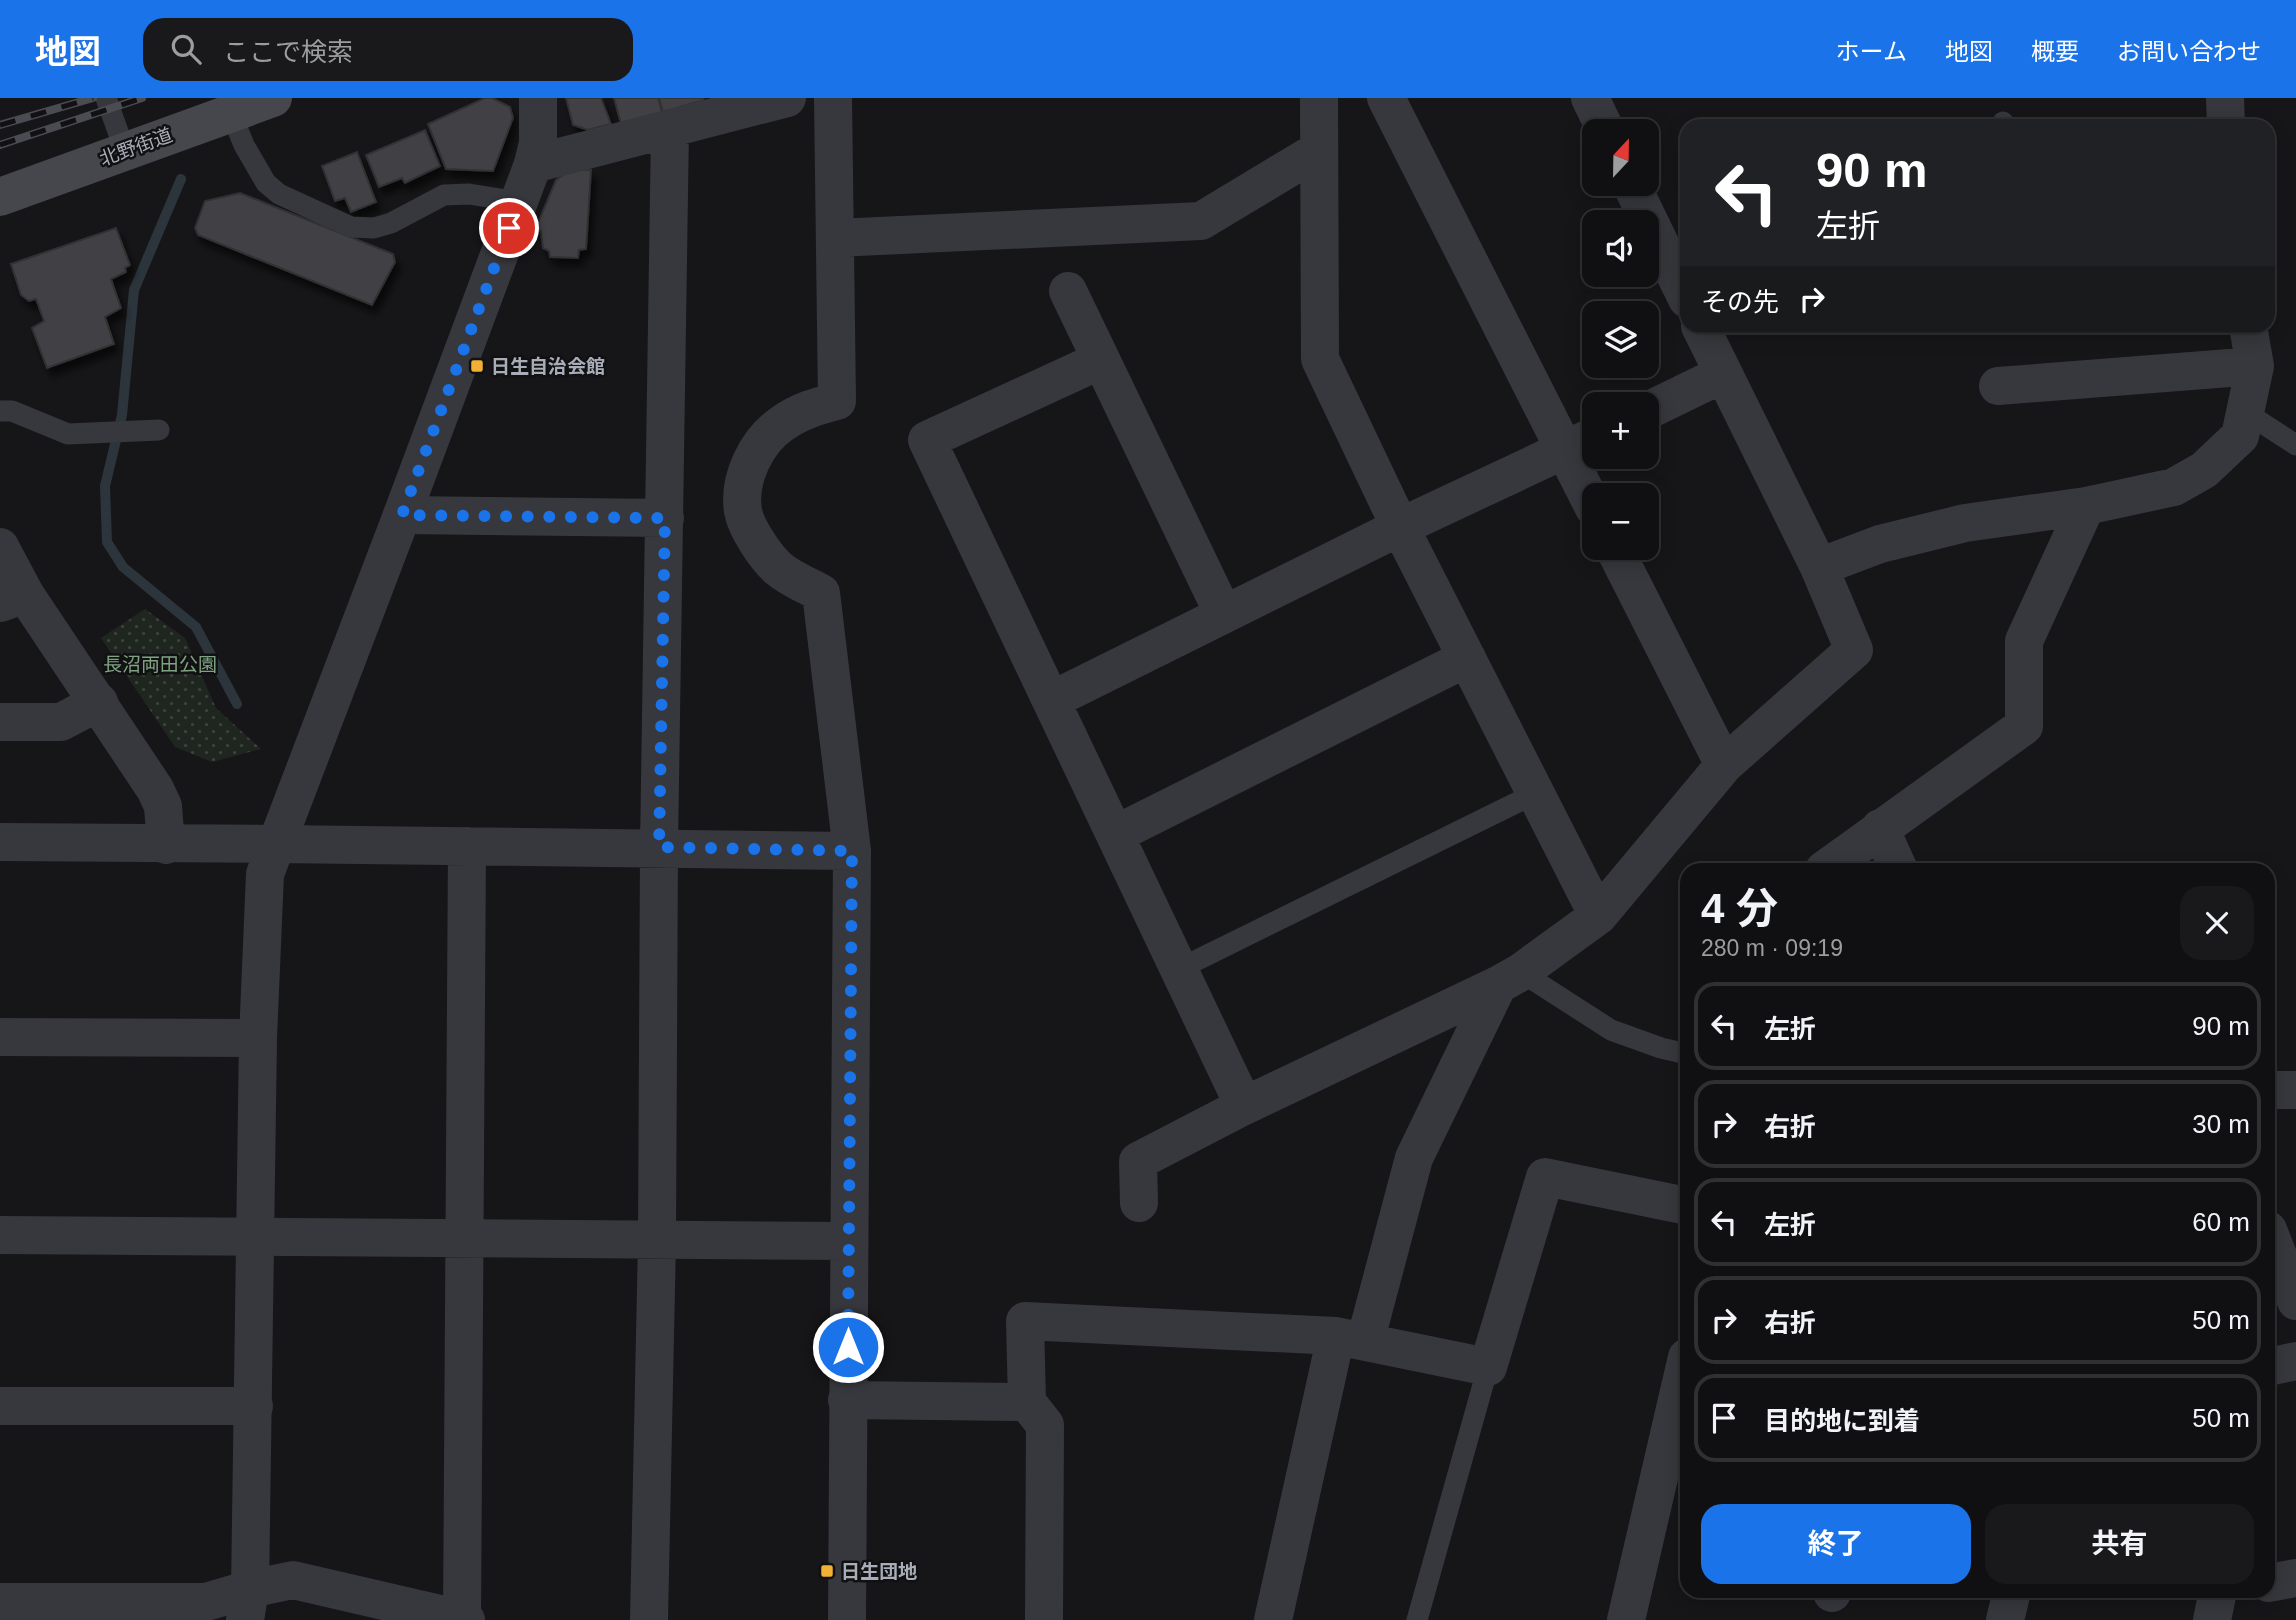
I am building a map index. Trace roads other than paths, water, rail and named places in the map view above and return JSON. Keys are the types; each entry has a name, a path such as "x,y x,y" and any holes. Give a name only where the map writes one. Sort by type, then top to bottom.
{"main road":[{"name":"北野街道","path":"0,197 273,98"}],"street":[{"path":"248,1604 254,1406 258,1038 265,874 533,164 538,143 538,98"},
{"path":"533,164 787,98"},
{"path":"833,98 837,401 806,410 781,424 759,447 744,479 743,512 757,543 779,569 821,593 852,851 847,1620"},
{"path":"1386,98 1580,443 1589,483"},
{"path":"1590,98 1600,119"},
{"path":"2225,98 2226,119"},
{"path":"836,237 1201,221 1326,115"},
{"path":"1326,115 1320,359 1401,527 1598,915"},
{"path":"649,1620 657,1241 659,847 670,128"},
{"path":"1638,196 1680,274"},
{"path":"1068,291 1223,613"},
{"path":"1139,1203 1138,1161 1244,1106 1509,979 1598,915 1724,765 1854,650 1819,568 1703,333"},
{"path":"1819,568 1880,544 1953,526 2085,506 2174,487 2204,470 2240,436 2255,366 2249,333"},
{"path":"1101,360 927,440 1244,1106"},
{"path":"1998,386 2255,366"},
{"path":"1659,405 1723,374"},
{"path":"1052,700 1223,613 1580,443"},
{"path":"1833,863 2024,726 2024,641 2085,506"},
{"path":"402,515 665,518"},
{"path":"0,547 13,598 99,702 155,789 163,806 166,845"},
{"path":"1620,560 1724,765"},
{"path":"1116,834 1467,658"},
{"path":"0,722 61,722 99,702"},
{"path":"1880,828 1896,863"},
{"path":"0,842 852,851"},
{"path":"0,1602 206,1601 248,1604 293,1580 463,1620 467,846"},
{"path":"1273,1620 1351,1339 1413,1158 1509,979"},
{"path":"0,1037 258,1038"},
{"path":"2275,1090 2296,1090"},
{"path":"1044,1620 1045,1425 1027,1402 1026,1321 1351,1339 1488,1367 1545,1177 1680,1205"},
{"path":"0,1235 848,1241"},
{"path":"2275,1248 2296,1301"},
{"path":"2275,1366 2296,1361"},
{"path":"847,1400 1027,1402"},
{"path":"0,1406 254,1406"},
{"path":"1626,1620 1672,1488 1680,1418"},
{"path":"2275,1582 2296,1578"},
{"path":"2005,1620 2010,1598"},
{"path":"2212,1620 2217,1598"}],"lane":[{"path":"106,98 125,151"},
{"path":"231,113 244,145 267,183 279,194 351,227 374,228 391,223 444,195 469,194 519,202"},
{"path":"0,411 12,411 68,434 159,430"},
{"path":"2245,412 2296,444"},
{"path":"1179,969 1536,793"},
{"path":"1509,979 1611,1030 1680,1052"},
{"path":"1416,1620 1488,1367"}],"waterway":[{"path":"181,179 134,290 122,415 105,486 107,542 123,567 196,627 237,704"}],"railway":[{"path":"0,125 93,98"},
{"path":"0,145 142,98"}],"place":[{"name":"日生自治会館","path":"477,366"},
{"name":"日生団地","path":"827,1571"}],"park label":[{"name":"長沼両田公園","path":"160,664"}]}
